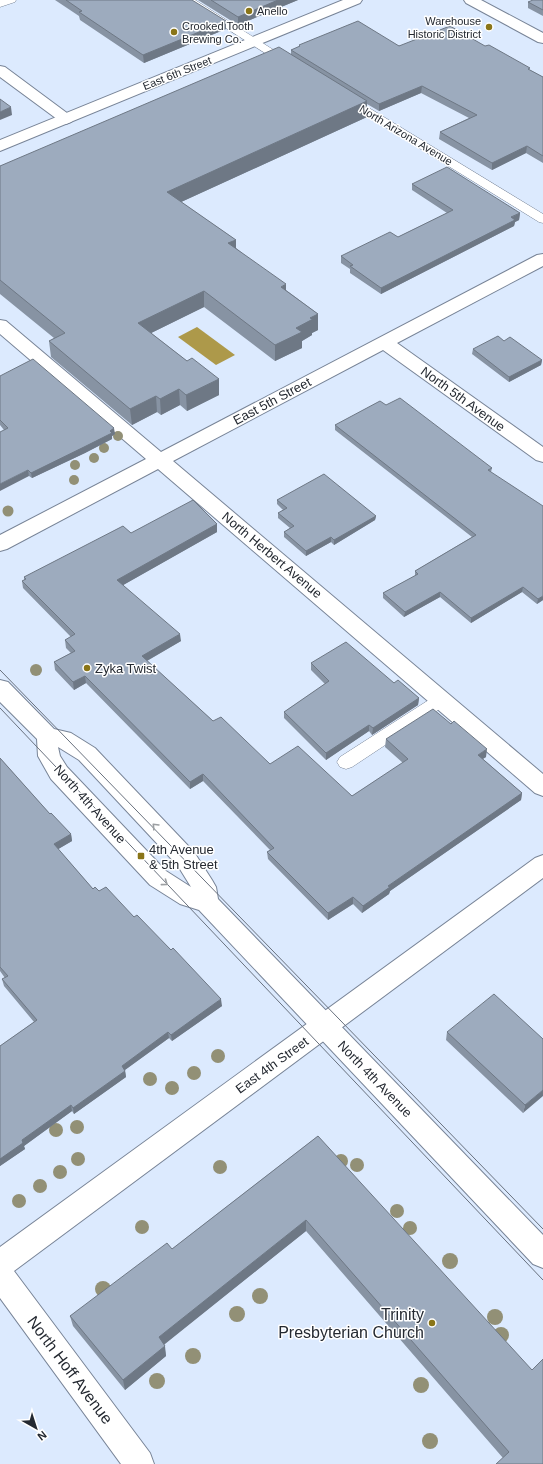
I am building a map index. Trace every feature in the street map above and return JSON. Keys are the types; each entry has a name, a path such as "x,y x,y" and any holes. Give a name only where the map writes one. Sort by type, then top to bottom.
{"street":[{"name":"East 6th Street","path":"0,146 355,0"},
{"path":"471,0 543,39"},
{"path":"0,70 66,119"},
{"name":"East 5th Street","path":"0,544 543,259"},
{"name":"North Herbert Avenue","path":"2,329 160,460 543,786"},
{"name":"North 5th Avenue","path":"384,342 543,456"},
{"path":"0,688 48,737"},
{"name":"North 4th Avenue","path":"207,903 204,887 186,859 87,754 63,739 48,737 46,749 51,761 59,773 158,878 188,897 207,903 543,1255"},
{"name":"East 4th Street","path":"0,1264 543,865"},
{"name":"North Hoff Avenue","path":"0,1275 139,1464"}],"lane":[{"path":"0,4 11,0"},
{"path":"187,0 295,67"},
{"name":"North Arizona Avenue","path":"336,92 543,218"},
{"path":"346,762 442,700"}],"shaded area":[{"path":"197,327 235,355 216,365 178,337"}],"building":[{"path":"66,0 192,0 226,21 143,55 79,12 82,11"},
{"path":"211,0 278,0 238,17"},
{"path":"533,0 543,0 543,10 528,2"},
{"path":"358,21 399,46 450,26 485,46 489,45 543,77 543,156 527,146 492,163 440,132 477,115 422,86 379,104 291,50 300,46 299,45"},
{"path":"279,47 367,101 167,192 236,240 228,243 286,284 281,287 318,314 310,318 313,319 296,328 302,332 275,345 204,291 138,323 187,361 192,358 219,379 186,395 179,389 160,399 156,396 130,409 49,341 65,333 0,280 0,166"},
{"path":"0,99 11,107 0,112"},
{"path":"447,167 520,213 511,217 515,220 381,288 350,266 353,265 341,256 390,232 398,237 453,210 412,184"},
{"path":"498,336 504,341 510,337 542,360 509,377 473,349"},
{"path":"33,359 114,428 110,431 112,433 84,447 31,473 28,470 0,484 0,432 8,428 0,420 0,376"},
{"path":"400,398 492,468 488,470 543,506 543,596 538,599 523,587 471,618 440,592 405,612 383,593 418,574 415,571 476,535 335,425 380,401 386,405"},
{"path":"324,474 376,516 334,540 331,537 306,551 284,532 294,526 278,513 287,508 277,500"},
{"path":"193,500 217,524 117,580 180,634 142,656 213,721 221,717 270,764 298,746 352,796 408,759 386,739 433,709 451,724 454,721 487,749 478,755 522,793 388,886 390,887 363,906 353,897 328,913 267,852 274,848 203,774 190,782 85,676 73,682 54,662 75,651 65,640 75,634 22,581 26,579 24,577 123,526 131,533"},
{"path":"346,642 394,683 398,680 419,698 373,728 369,725 326,753 284,712 329,681 311,663"},
{"path":"0,758 50,814 51,813 71,834 54,844 93,889 95,887 99,891 106,887 134,917 137,915 171,950 173,948 221,999 171,1035 168,1032 122,1066 125,1071 73,1108 71,1105 22,1140 23,1143 0,1159 0,1046 37,1020 2,979 8,976 0,967"},
{"path":"494,994 543,1039 543,1090 525,1105 447,1032"},
{"name":"Trinity Presbyterian Church","path":"318,1136 532,1370 543,1359 543,1464 496,1464 509,1452 306,1220 159,1337 165,1346 123,1380 70,1316 167,1243 172,1249"}],"tram line":[{"path":"0,670 543,1229"},
{"path":"0,708 543,1280"}],"place":[{"name":"Anello","path":"249,11"},
{"name":"Warehouse Historic District","path":"489,27"},
{"name":"Crooked Tooth Brewing Co.","path":"174,32"},
{"name":"Zyka Twist","path":"87,668"},
{"name":"4th Avenue & 5th Street","path":"141,856"},
{"name":"Trinity Presbyterian Church","path":"432,1323"}]}
